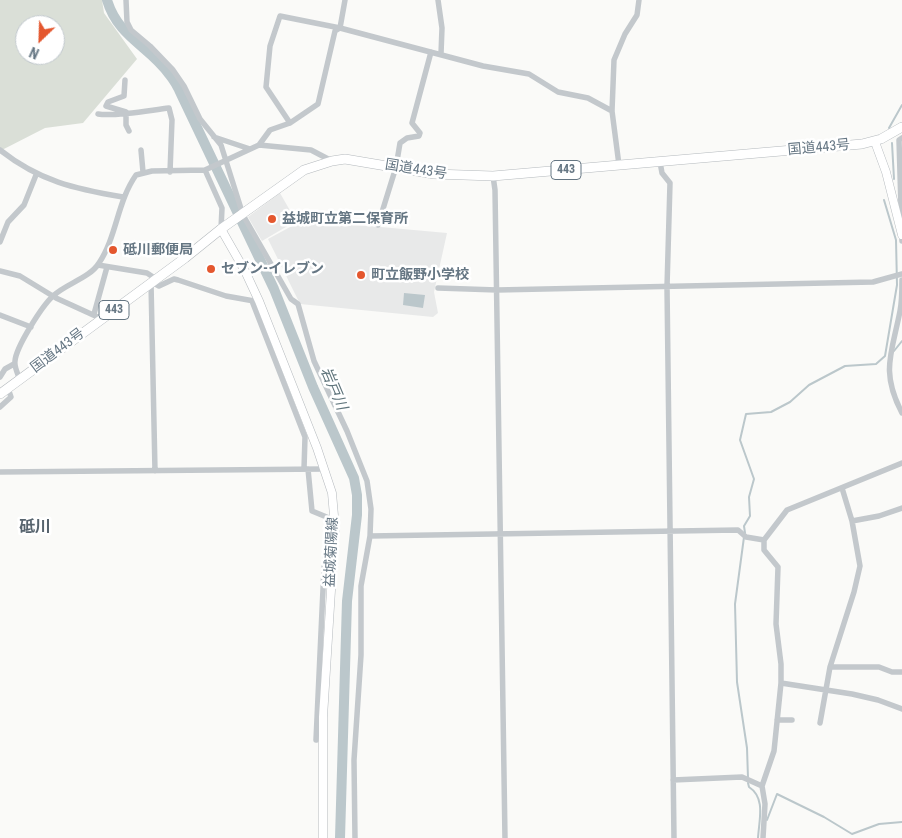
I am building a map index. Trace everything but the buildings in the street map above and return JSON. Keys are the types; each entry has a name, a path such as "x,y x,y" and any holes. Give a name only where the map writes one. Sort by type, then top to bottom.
{"highway":[{"name":"国道443号","path":"0,394 20,380 98,316 153,281 304,170 332,161 361,160 434,174 493,176 875,142 902,127"}],"main road":[{"path":"875,142 886,172 902,235"},
{"name":"益城菊陽線","path":"224,227 245,271 255,301 324,469 332,494 335,526 323,717 323,838"}],"street":[{"path":"259,145 270,130 290,123 318,104 335,31 340,28 345,0"},
{"path":"438,0 442,28 441,54"},
{"path":"619,165 612,111 614,60 625,34 637,15 639,0"},
{"path":"126,3 127,22 132,30 173,70 184,86 200,118 214,137 243,214 291,299 298,304 314,361 347,431 367,481 372,509 362,586 361,655 354,760 355,838"},
{"path":"290,123 266,87 270,46 280,16 340,28 483,66 529,74 558,92 588,98 612,111"},
{"path":"378,225 396,167 400,143 407,138 419,136 420,133 412,123 431,52"},
{"path":"125,80 124,96 108,102 106,106 126,112"},
{"path":"98,114 110,116 126,112 169,108 172,120 170,172"},
{"path":"126,112 126,126 129,130"},
{"path":"214,137 250,149"},
{"path":"902,138 899,140 902,241"},
{"path":"20,380 14,364 16,355 31,327 53,296 98,265 110,243 123,198 136,175 143,172 205,170 259,145 310,150 332,161"},
{"path":"0,150 36,175 83,191 123,198"},
{"path":"141,150 143,172"},
{"path":"660,162 662,173 670,183 668,287 674,838"},
{"path":"205,170 222,208 224,227"},
{"path":"0,242 8,222 24,205 36,175"},
{"path":"493,176 496,190 499,535 505,838"},
{"path":"98,265 147,273 159,286 174,279 226,296 255,301 305,437 306,469 312,511 329,518 324,568 316,740"},
{"path":"0,271 20,276 53,296 98,316 108,267"},
{"path":"438,288 497,290 873,282 899,276 901,310 894,335 888,376 902,413"},
{"path":"153,281 154,471"},
{"path":"0,315 31,327"},
{"path":"0,377 5,369 14,364"},
{"path":"0,407 11,397 8,388"},
{"path":"763,838 765,804 762,786 774,751 781,683 781,664 776,624 778,567 764,550 764,540 788,510 902,463"},
{"path":"0,472 324,469"},
{"path":"820,723 830,667 854,592 860,566 852,521 842,488"},
{"path":"852,521 880,516 902,508"},
{"path":"370,536 738,530 746,537 764,540"},
{"path":"830,667 879,667 892,672 902,672"},
{"path":"781,683 878,700 902,709"},
{"path":"777,720 792,720"},
{"path":"673,780 742,777 762,786"}],"shaded area":[{"path":"0,0 102,0 104,13 137,59 83,123 45,128 0,151"},
{"name":"益城町立第二保育所","path":"280,193 296,221 262,241 248,217"},
{"name":"町立飯野小学校","path":"303,220 447,233 434,292 438,313 433,317 300,304 268,239"},
{"path":"404,293 425,295 423,308 403,305"}],"waterway":[{"name":"岩戸川","path":"107,0 112,13 126,32 161,64 179,89 274,289 313,387 354,478 357,495 357,515 347,601 340,838"},
{"path":"889,128 902,105"},
{"path":"892,143 894,179"},
{"path":"745,533 744,526 750,516 749,497 754,479 740,440 746,414 771,412 790,402 809,385 845,366 876,364 885,356 897,285 896,240 884,200"},
{"path":"894,351 902,341"},
{"path":"744,537 735,604 737,682 747,748 748,778"},
{"path":"748,783 760,803 758,838"},
{"path":"767,820 777,794 824,817 852,834 879,824 902,822"}],"place":[{"name":"益城町立第二保育所","path":"272,219"},
{"name":"砥川郵便局","path":"113,250"},
{"name":"セブン-イレブン","path":"211,269"},
{"name":"町立飯野小学校","path":"361,275"}],"district":[{"name":"砥川","path":"35,528"}]}
